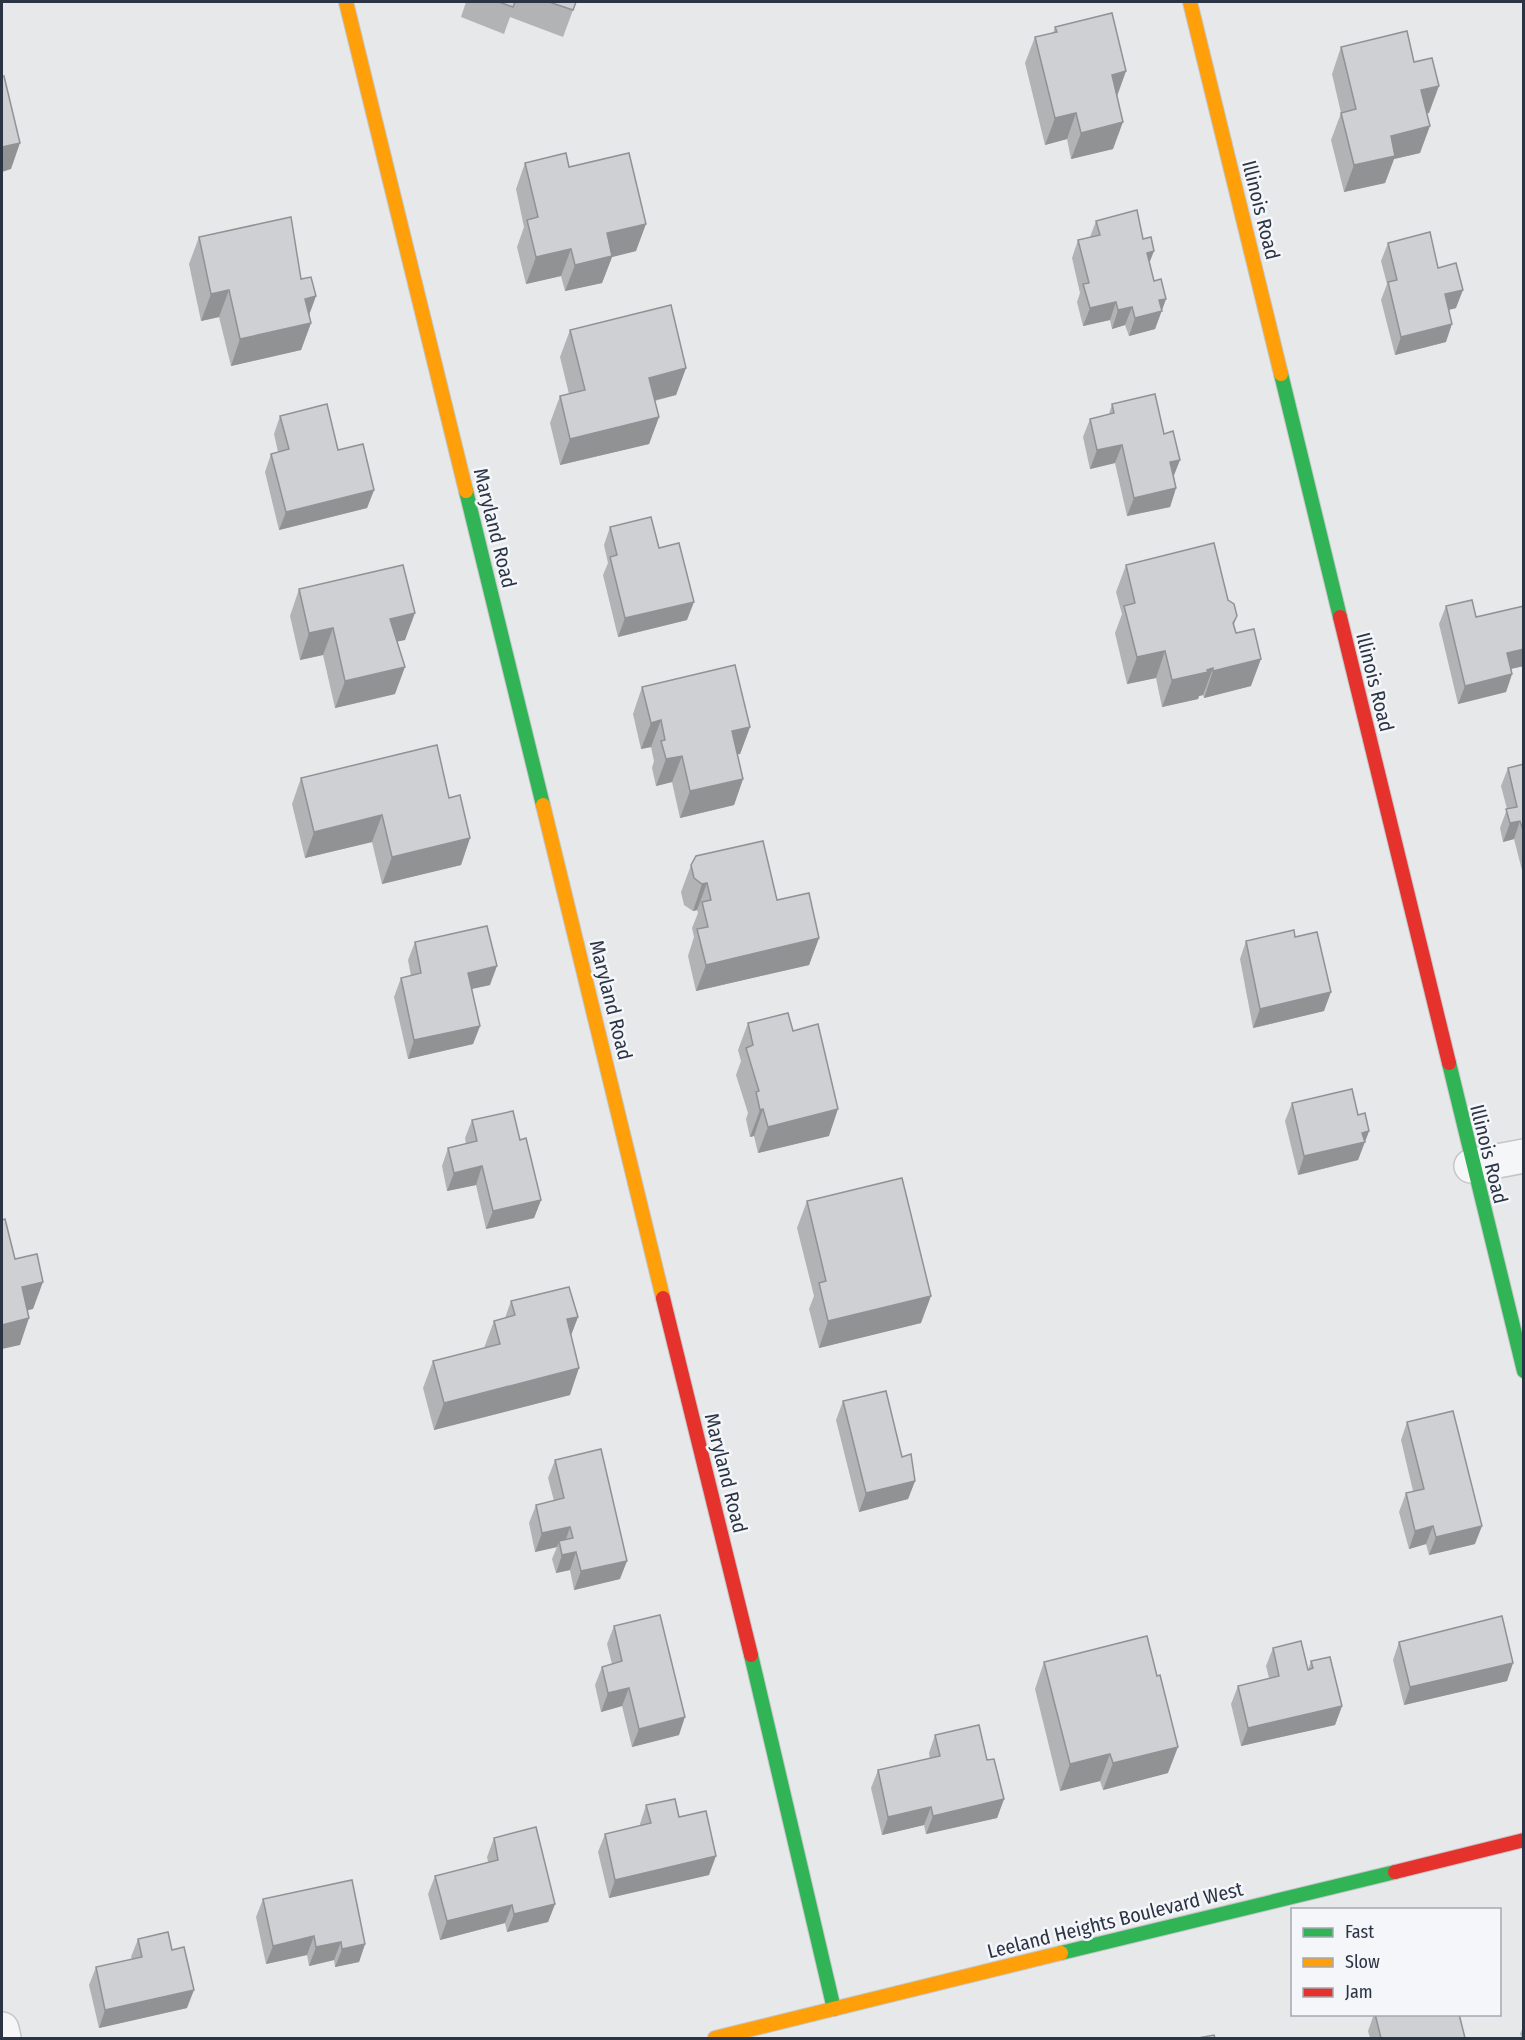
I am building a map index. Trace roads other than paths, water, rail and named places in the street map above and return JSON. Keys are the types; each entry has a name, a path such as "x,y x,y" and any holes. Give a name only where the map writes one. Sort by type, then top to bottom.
{"street":[{"name":"Maryland Road","path":"346,2 765,1713 834,2009"},
{"name":"Illinois Road","path":"1190,2 1472,1166 1524,1371"},
{"path":"1472,1166 1524,1156"},
{"name":"Leeland Heights Boulevard West","path":"715,2038 1524,1840"},
{"path":"2,2029 4,2038"}]}
